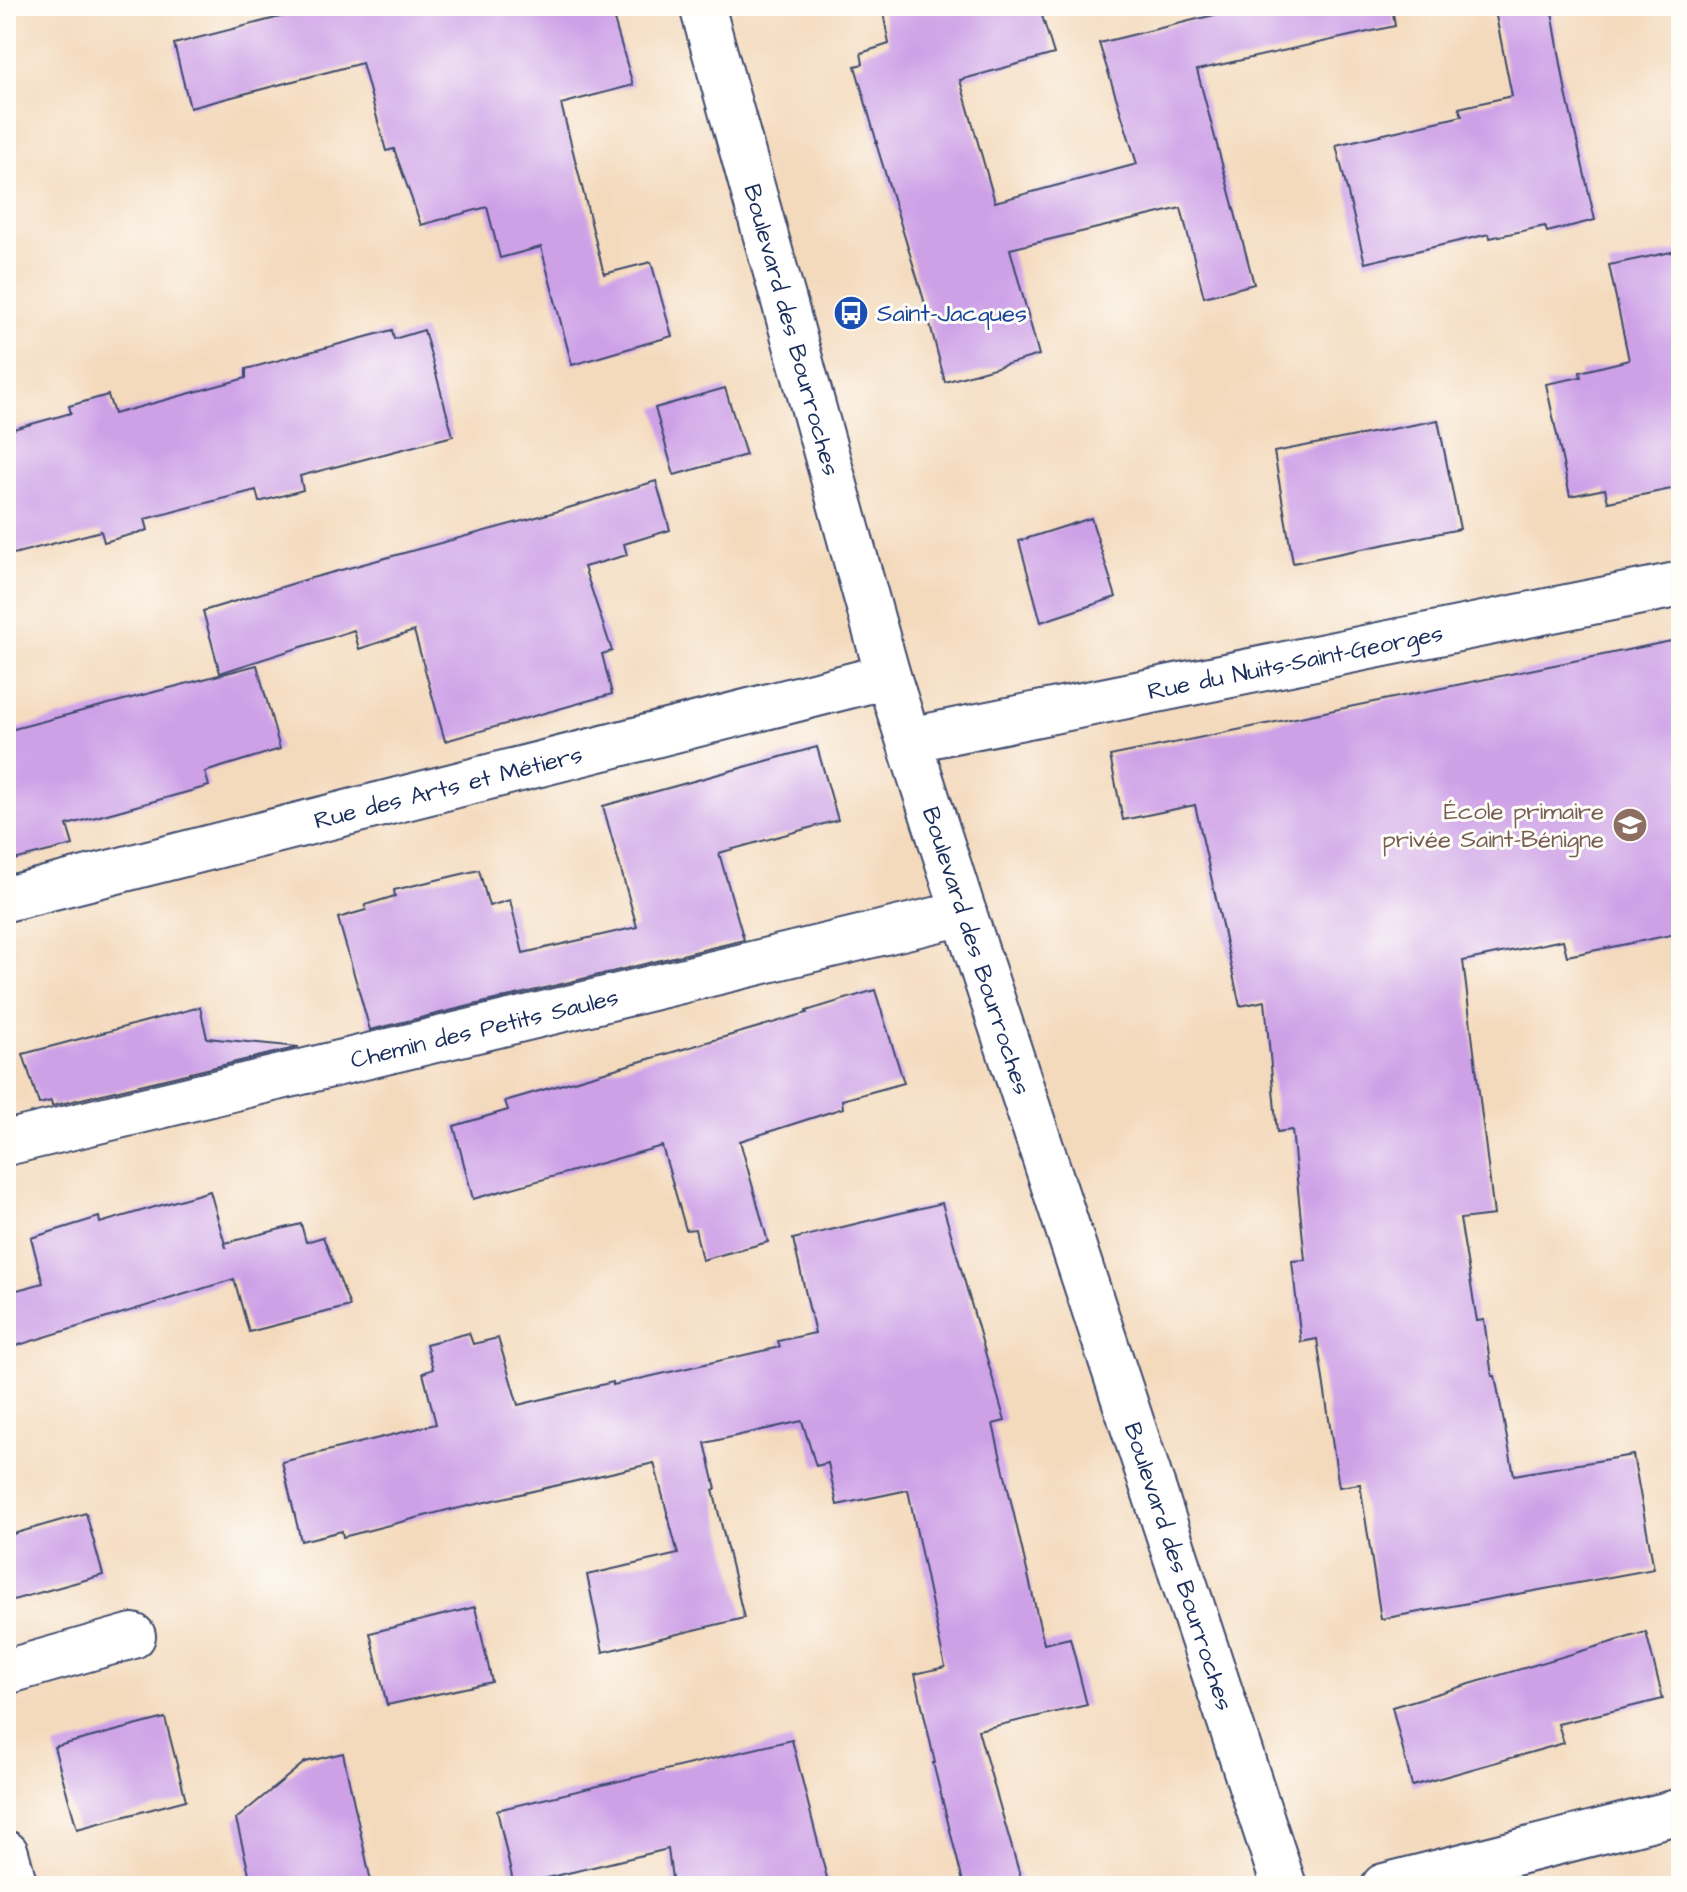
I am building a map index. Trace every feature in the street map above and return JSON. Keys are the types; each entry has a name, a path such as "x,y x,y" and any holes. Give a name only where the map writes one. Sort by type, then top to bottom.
{"street":[{"name":"Boulevard des Bourroches","path":"702,6 888,676 1284,1886"},
{"name":"Rue du Nuits-Saint-Georges","path":"909,740 1681,584"},
{"name":"Rue des Arts et Métiers","path":"6,899 888,676"},
{"name":"Chemin des Petits Saules","path":"6,1143 964,913"},
{"path":"6,1672 133,1636"},
{"path":"1384,1886 1681,1811"},
{"path":"6,1853 15,1886"}],"building":[{"path":"323,6 610,6 633,85 561,104 604,274 651,262 672,336 572,365 541,247 500,258 487,207 421,225 394,149 386,151 362,63 190,108 174,44"},
{"path":"882,6 1039,6 1054,54 960,80 995,202 1137,164 1099,43 1251,6 1392,6 1395,26 1197,70 1254,284 1204,297 1181,208 1010,249 1039,355 945,382 855,66 863,64 861,53 889,44"},
{"path":"1494,6 1551,6 1566,93 1595,220 1547,232 1545,226 1490,238 1489,234 1365,263 1336,145 1462,116 1459,108 1512,96"},
{"path":"1681,250 1681,487 1608,502 1605,489 1570,496 1546,384 1581,377 1580,372 1629,360 1609,265"},
{"path":"392,330 394,339 424,330 453,436 300,476 303,490 259,502 256,490 145,519 148,530 104,542 101,531 6,556 6,431 71,413 69,406 108,395 114,414 246,378 246,369"},
{"path":"725,388 746,455 674,475 655,408"},
{"path":"1438,420 1460,529 1293,563 1274,452"},
{"path":"656,481 670,530 624,544 627,555 584,567 612,651 602,654 612,694 445,741 414,631 359,649 354,630 220,673 203,611"},
{"path":"1091,518 1116,597 1041,622 1019,541"},
{"path":"1681,639 1681,933 1567,956 1563,940 1463,961 1494,1215 1460,1219 1477,1321 1484,1320 1492,1376 1495,1376 1514,1475 1633,1455 1654,1569 1381,1619 1360,1484 1339,1487 1317,1339 1301,1342 1292,1261 1305,1260 1292,1130 1277,1132 1265,1001 1240,1006 1195,805 1123,820 1110,756"},
{"path":"257,665 280,749 205,772 209,786 67,825 73,845 6,862 6,731"},
{"path":"817,747 838,820 719,853 744,940 370,1030 338,918 366,910 365,905 395,896 394,890 479,870 489,906 510,900 523,953 637,927 603,806"},
{"path":"875,990 904,1083 842,1100 843,1108 740,1141 768,1242 702,1260 695,1229 686,1230 662,1146 473,1199 454,1126 508,1110 505,1101 807,1013"},
{"path":"200,1007 207,1038 299,1047 52,1106 51,1101 39,1104 23,1054"},
{"path":"210,1191 226,1248 225,1243 301,1224 306,1242 323,1237 350,1306 249,1332 234,1279 6,1349 6,1293 43,1283 31,1238 99,1217 100,1223"},
{"path":"942,1203 1005,1421 993,1424 1044,1644 1070,1638 1087,1705 978,1730 1023,1886 964,1886 933,1763 915,1674 945,1667 908,1490 837,1505 828,1463 816,1466 802,1421 705,1443 716,1489 713,1490 744,1618 603,1652 587,1575 678,1554 654,1463 343,1537 342,1531 301,1541 282,1462 436,1424 423,1373 433,1369 426,1344 469,1333 473,1344 498,1338 518,1405 780,1347 778,1341 815,1333 793,1239"},
{"path":"86,1513 103,1575 6,1602 6,1536"},
{"path":"475,1607 492,1682 387,1705 370,1633"},
{"path":"1646,1632 1663,1699 1558,1724 1564,1743 1412,1786 1392,1707"},
{"path":"165,1718 186,1800 77,1829 54,1747"},
{"path":"792,1740 829,1886 673,1886 668,1849 514,1886 497,1810"},
{"path":"343,1753 372,1886 252,1886 236,1819 305,1762"}],"place":[{"name":"Saint-Jacques","path":"851,313"},
{"name":"École primaire privée Saint-Bénigne","path":"1630,825"}]}
